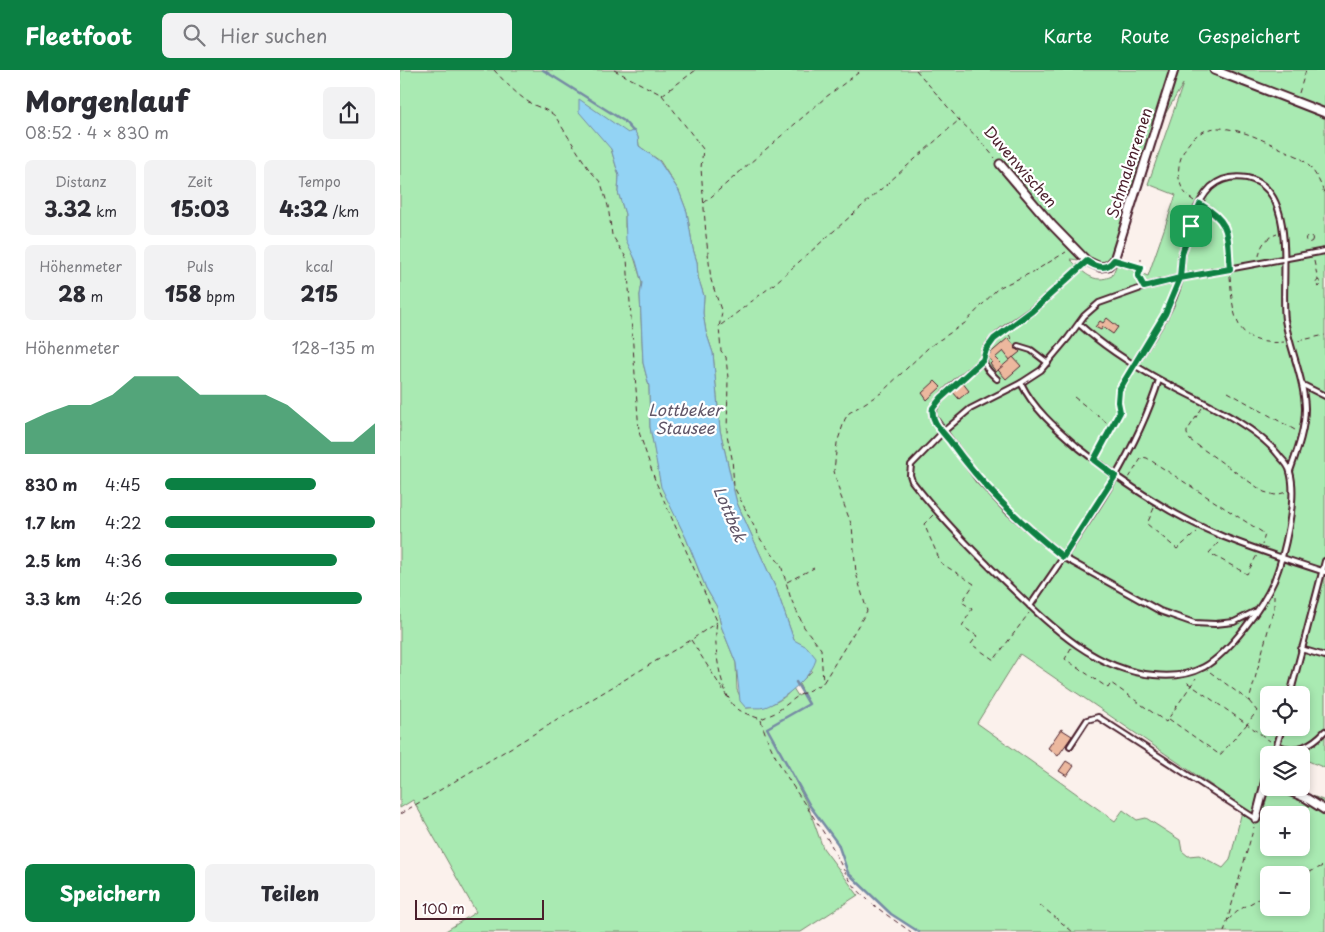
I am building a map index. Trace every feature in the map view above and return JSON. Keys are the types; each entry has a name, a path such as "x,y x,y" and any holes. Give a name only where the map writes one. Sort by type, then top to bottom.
{"street":[{"name":"Schmalenremen","path":"1113,262 1174,70"},
{"path":"1214,70 1325,113"},
{"name":"Duvenwischen","path":"1000,164 1071,246 1087,261"},
{"path":"1087,261 1100,267 1108,266 1113,262"},
{"path":"1256,819 1263,796"},
{"path":"1301,796 1325,810"}],"lane":[{"path":"1134,365 1165,314 1180,278 1186,238 1200,204 1212,186 1238,177 1259,182 1271,191 1276,203 1283,233 1284,259 1284,299 1289,342 1303,385 1305,410 1302,434 1290,471 1292,491 1290,518 1274,582 1256,611 1218,658 1204,667 1178,675 1155,676 1136,673 1091,655 1074,643 1032,607 968,546 912,481 911,464 943,432 970,410 1021,384 1041,370 1099,303 1144,287 1180,278 1259,263 1284,259 1312,254 1325,251"},
{"path":"1087,261 1032,311 994,339 986,350 983,360 941,398 933,408 934,420 978,479 1008,511 1063,557 1099,579 1160,611 1194,622 1215,624 1234,622 1256,611"},
{"path":"1079,324 1134,365 1230,417 1266,443 1280,456 1290,471"},
{"path":"1018,346 1031,350 1048,363"},
{"path":"983,360 997,379"},
{"path":"1032,607 1115,476 1136,436 1159,380"},
{"path":"1021,384 1027,396 1045,417 1094,460 1157,503 1223,536 1280,558 1324,571"},
{"path":"1303,385 1325,396"},
{"path":"1292,686 1324,571 1325,561"},
{"path":"1301,649 1325,656"},
{"path":"1070,746 1087,720 1098,717 1256,819"},
{"path":"1280,736 1277,745 1283,749 1292,750 1312,743 1325,731"}],"path":[{"path":"494,70 516,92 555,116 588,168 601,183 608,206 612,235 627,260 639,432 655,480 717,621 715,634 720,679 734,706"},
{"path":"614,70 662,95 703,149 701,168 703,204 711,280 722,313 719,327 722,351 726,357 727,435 732,458 734,487 761,540 781,565 791,600 804,627 821,649 822,683"},
{"path":"662,95 696,70"},
{"path":"703,204 826,97 862,70"},
{"name":"Duvenwischen","path":"916,70 1000,164"},
{"path":"1296,103 1306,70"},
{"path":"719,327 773,285 959,120"},
{"path":"1325,196 1317,175 1306,162 1299,157 1242,133 1219,128 1210,129 1198,136 1186,148 1179,160 1178,176 1181,186 1191,199 1212,212 1224,224 1227,233 1233,311 1236,321 1242,330 1253,338 1266,342 1289,342 1325,335"},
{"path":"1259,263 1263,244 1269,238 1283,233"},
{"path":"1310,243 1318,280"},
{"path":"691,640 734,706 761,719 775,713 799,695 822,683 867,611 856,573 852,526 834,471 837,443 845,419 849,413 881,393 928,347 965,323 998,288 1033,272 1065,252 1071,246"},
{"path":"1141,258 1141,268 1138,276 1144,287"},
{"path":"1113,262 1141,268"},
{"path":"1008,334 1018,346"},
{"path":"1094,460 1120,412 1118,402 1119,390 1134,365"},
{"path":"1228,392 1302,434"},
{"path":"1074,397 1112,426"},
{"path":"1206,404 1188,431 1187,434 1190,440 1264,492 1274,495 1292,491"},
{"path":"1126,483 1142,457 1148,458 1265,534 1260,550 1247,574 1209,553 1223,536"},
{"path":"1157,503 1147,524 1177,549 1202,527"},
{"path":"937,511 924,524 941,563 974,584 962,602 972,609 962,626 977,636 972,644 994,660 1032,607"},
{"path":"786,582 814,568"},
{"path":"1249,701 1274,608 1274,582"},
{"path":"400,814 691,640 717,621"},
{"path":"1074,643 1064,659 1108,688 1111,684 1166,722 1168,719 1192,686 1204,667 1258,710 1220,755 1168,719"},
{"path":"1178,675 1277,745"},
{"path":"761,719 778,760 831,845 844,874 857,890 911,932"},
{"path":"1224,932 1256,819"},
{"path":"1310,872 1325,865"},
{"path":"1227,921 1239,910 1260,898"},
{"path":"1040,905 1073,932"}],"green space":[{"path":"400,70 1325,70 1325,768 1310,762 1310,746 1260,746 1260,796 1310,795 1325,801 1325,932 919,932 891,914 848,873 838,844 810,806 784,759 808,806 823,848 858,895 801,932 444,932 476,912 413,800 400,808","holes":["1183,84 1148,184 1176,195 1148,276 1117,264 1112,276 1099,279 1089,276 1070,259 1103,262 1114,257 1144,150","633,130 638,137 639,146 660,161 679,191 687,212 697,262 698,277 704,296 703,313 706,332 713,353 720,430 733,487 737,503 777,591 794,640 812,671 799,684 805,696 803,693 798,696 793,688 783,698 772,704 746,708 737,690 736,663 721,626 717,607 706,588 686,538 661,484 650,427 649,386 643,363 640,295 642,283 625,227 625,214 618,192 619,176 611,149","1020,654 1243,807 1230,860 1223,868 1199,855 1188,856 1182,851 1180,840 1146,818 1137,820 1123,810 1115,821 977,723"]}],"water":[{"name":"Lottbeker Stausee","path":"579,99 628,133 634,130 638,137 639,146 659,161 679,191 687,212 697,262 698,277 704,296 703,313 706,332 713,353 720,430 737,503 777,591 794,640 807,647 816,658 810,672 796,687 788,694 765,707 746,708 740,701 736,663 721,626 717,607 706,588 686,538 661,487 650,427 649,386 643,363 640,295 642,283 636,261 626,240 625,214 618,192 619,176 611,149 579,112"}],"building":[{"path":"1107,318 1118,327 1113,334 1103,327 1101,330 1095,327 1100,321 1103,323"},
{"path":"1008,338 1020,352 1010,360 1003,351 995,358 1003,366 996,372 987,356"},
{"path":"1013,357 1021,366 1006,379 998,370"},
{"path":"935,381 941,387 927,400 922,393"},
{"path":"962,382 969,391 959,399 952,391"},
{"path":"1061,729 1072,736 1058,756 1048,748"},
{"path":"1066,761 1074,766 1067,776 1059,771"}],"waterway":[{"name":"Lottbek","path":"543,70 624,121 633,131"},
{"name":"Lottbek","path":"796,682 809,704 767,728 810,806 838,844 848,873 891,914 919,932"}],"route":[{"path":"1191,226 1182,254 1180,278 1144,287 1138,276 1141,268 1114,260 1112,264 1104,267 1087,261 1032,311 1017,320 994,339 986,350 983,360 941,398 933,408 934,420 978,479 1008,511 1063,557 1085,526 1115,476 1094,460 1104,439 1119,416 1119,390 1165,314 1180,278 1230,269 1227,233 1224,224 1219,218 1200,204 1191,226"}]}
